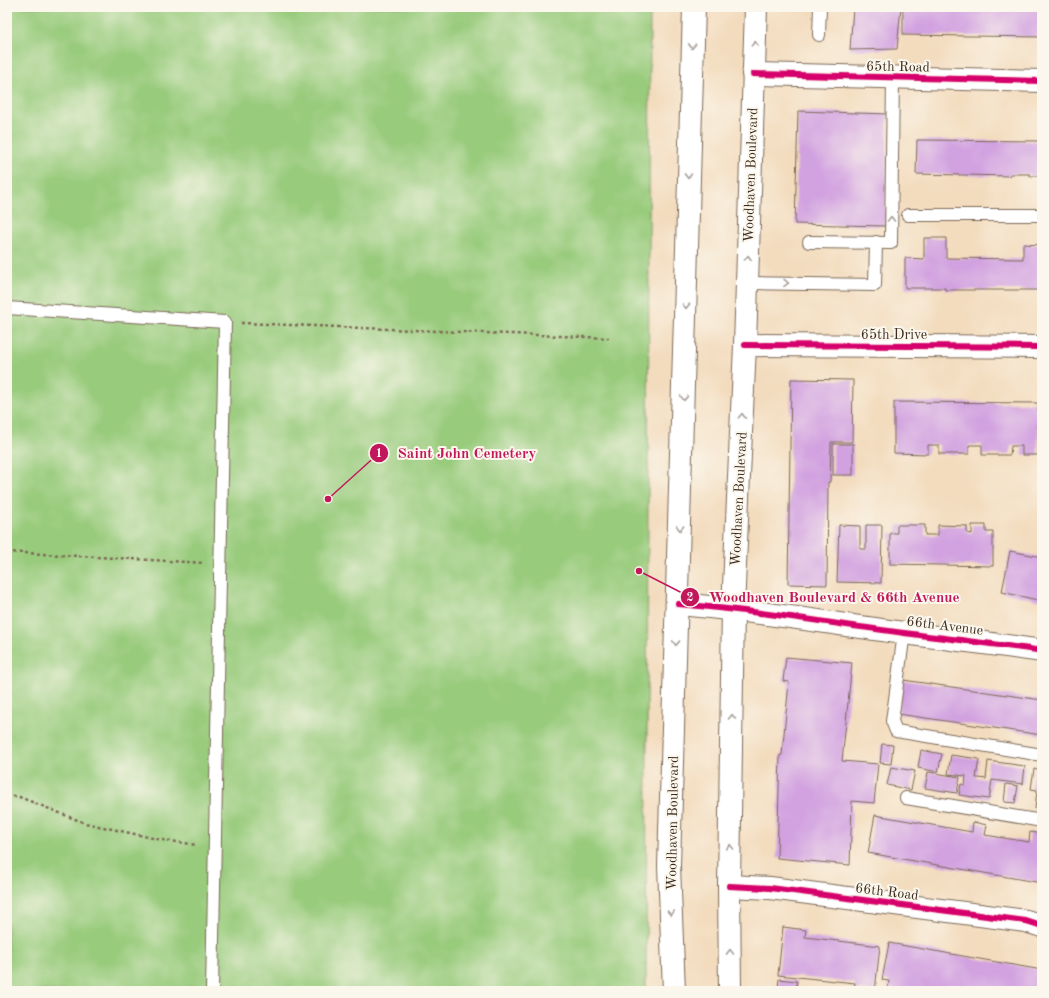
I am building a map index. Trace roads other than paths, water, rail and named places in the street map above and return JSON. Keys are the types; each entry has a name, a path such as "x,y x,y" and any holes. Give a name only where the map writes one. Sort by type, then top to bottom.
{"main road":[{"name":"Woodhaven Boulevard","path":"674,991 669,866 678,604 694,7"},
{"name":"Woodhaven Boulevard","path":"730,991 729,886 733,608 745,344 756,7"},
{"name":"65th Road","path":"753,74 1042,81"},
{"name":"65th Drive","path":"745,344 1042,347"},
{"name":"66th Avenue","path":"678,604 733,608 904,633 972,640 1042,651"},
{"name":"66th Road","path":"729,886 770,888 1018,920 1042,926"}],"lane":[{"path":"819,34 820,7"},
{"path":"808,242 891,243 893,77"},
{"path":"908,215 1042,215"},
{"path":"747,282 875,284 876,242"},
{"path":"7,308 225,322 212,991"},
{"path":"904,633 892,721 896,731 1042,755"},
{"path":"906,798 1042,821"}],"place":[{"name":"Saint John Cemetery","path":"328,499"},
{"name":"Woodhaven Boulevard & 66th Avenue","path":"639,571"}]}
